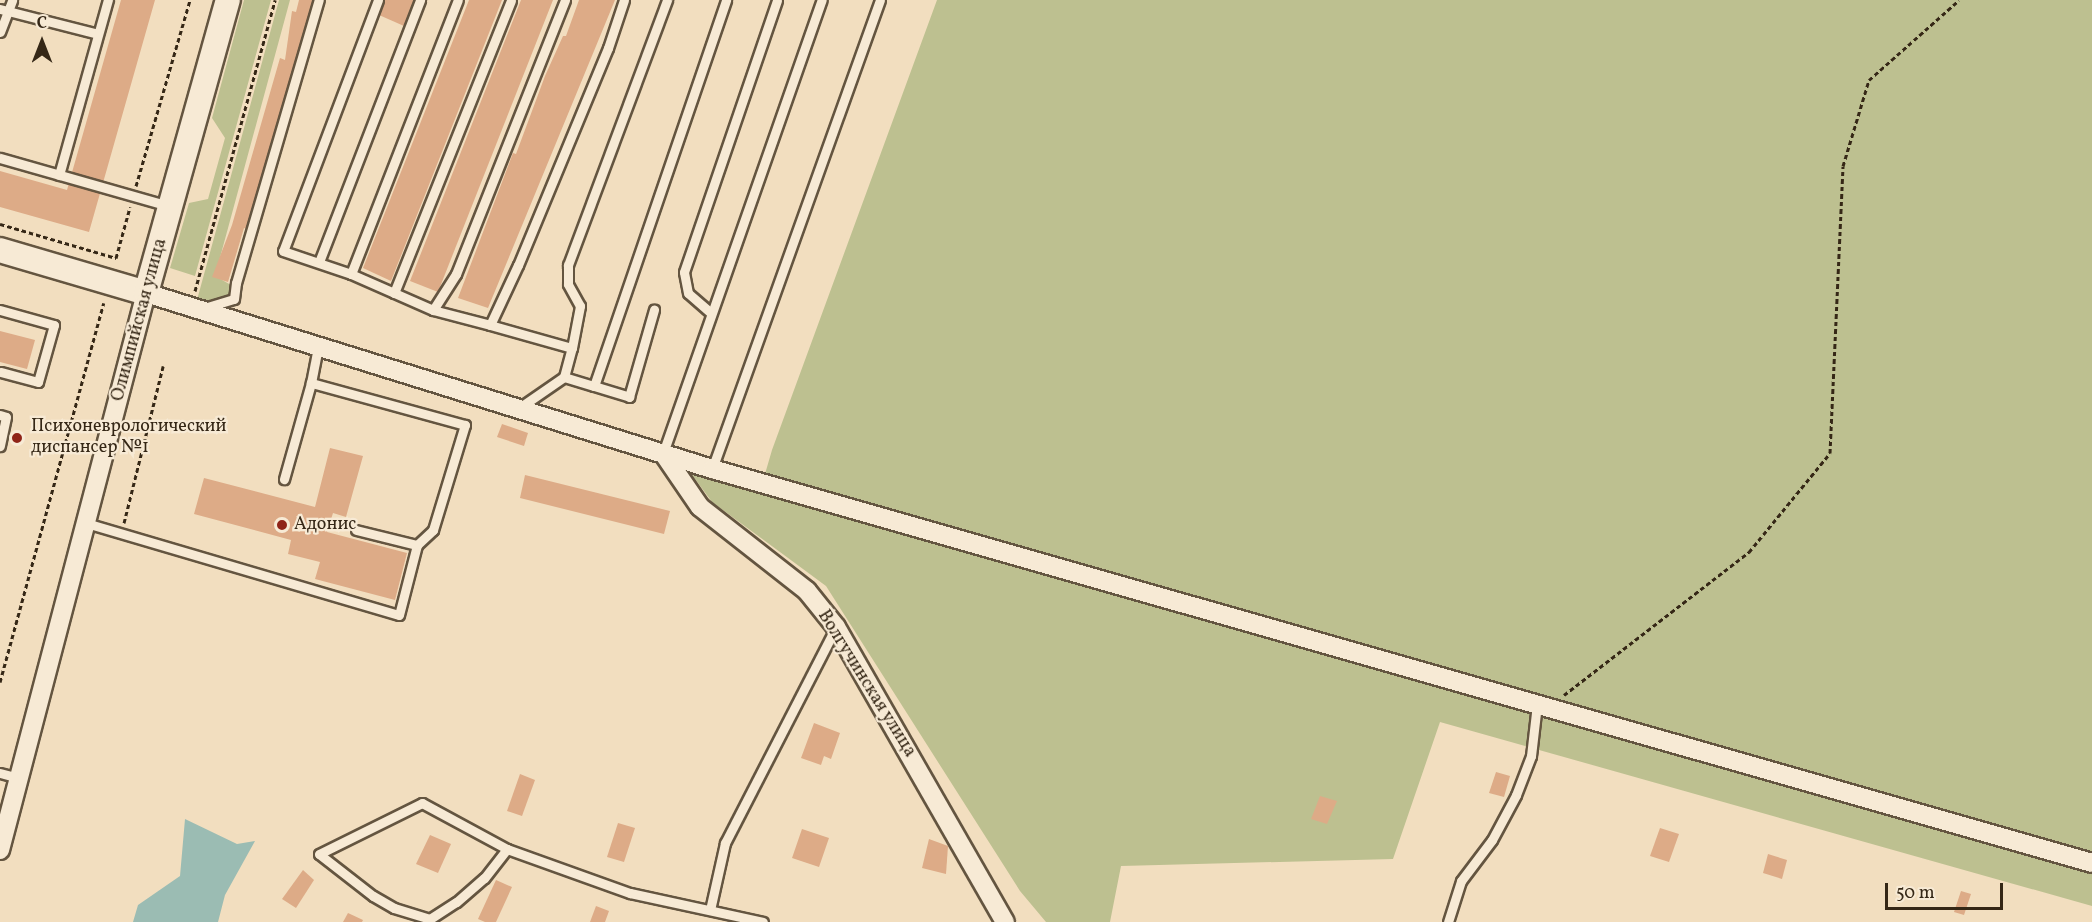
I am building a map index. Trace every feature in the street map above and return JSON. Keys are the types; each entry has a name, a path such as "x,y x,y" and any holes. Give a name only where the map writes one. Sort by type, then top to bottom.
{"main road":[{"name":"Олимпийская улица","path":"146,293 228,0"},
{"path":"0,250 146,293"}],"street":[{"path":"146,293 712,469 2092,863"},
{"name":"Олимпийская улица","path":"0,850 146,293"},
{"name":"Волгучинская улица","path":"663,453 700,507 807,591 836,627 1005,922"}],"lane":[{"path":"0,32 4,11 12,0"},
{"path":"59,175 108,0"},
{"path":"195,308 234,299 236,283 320,0"},
{"path":"378,0 283,251 351,274 434,309 572,348"},
{"path":"319,262 420,0"},
{"path":"351,274 458,0"},
{"path":"394,292 511,0"},
{"path":"434,309 456,274 565,0"},
{"path":"490,325 518,265 604,58 624,0"},
{"path":"519,408 564,377 580,306 568,284 568,265 667,0"},
{"path":"594,386 726,0"},
{"path":"711,313 688,292 684,272 777,0"},
{"path":"663,453 822,0"},
{"path":"712,469 879,0"},
{"path":"4,11 98,34"},
{"path":"0,158 172,206"},
{"path":"0,310 54,325 38,382 0,372"},
{"path":"564,377 629,397 654,310"},
{"path":"284,479 311,383 318,348"},
{"path":"86,523 399,615 417,545 433,530 465,425 311,383"},
{"path":"0,415 6,417 0,446"},
{"path":"356,530 417,545"},
{"path":"710,910 725,843 836,627"},
{"path":"1448,922 1461,881 1492,840 1516,795 1531,756 1543,705"},
{"path":"0,773 19,778"},
{"path":"507,849 484,878 456,902 430,919 394,908 373,896 319,854 422,803 507,849 630,893 763,922"}],"path":[{"path":"0,225 116,258 190,0"},
{"path":"195,308 275,0"},
{"path":"1543,705 1749,552 1830,453 1843,166 1869,80 1959,0"},
{"path":"0,682 104,303"},
{"path":"122,533 163,366"}],"green space":[{"path":"244,0 271,0 195,276 170,268 189,203 208,199 225,138 212,118"},
{"path":"279,0 290,0 215,276 231,285 229,296 203,303 197,300"},
{"path":"937,0 2092,0 2092,906 1440,722 1393,859 1121,866 1110,922 1046,922 1020,891 826,586 712,502 687,468 760,491 772,450"}],"water":[{"path":"185,819 237,844 255,841 225,895 218,922 133,922 138,905 180,876"}],"building":[{"path":"121,0 155,0 89,232 0,207 0,171 67,190"},
{"path":"299,0 315,0 247,229 244,228 228,282 212,277 232,225 280,58 285,60 292,11 296,12"},
{"path":"385,0 414,0 404,26 379,15"},
{"path":"469,0 502,0 391,281 363,268"},
{"path":"521,0 553,0 438,292 410,281"},
{"path":"579,0 615,0 488,308 458,298 513,153 516,154 545,76 563,36 566,36"},
{"path":"0,331 35,340 27,369 0,362"},
{"path":"502,424 528,433 524,446 497,437"},
{"name":"Адонис","path":"330,448 363,456 346,517 333,513 327,532 407,553 395,600 315,579 320,562 288,554 291,540 194,514 204,478 315,507"},
{"path":"525,475 670,511 664,534 520,498"},
{"path":"814,723 840,733 831,759 824,756 821,765 801,758"},
{"path":"1496,772 1510,776 1504,797 1489,793"},
{"path":"520,774 535,780 522,816 507,811"},
{"path":"1320,796 1337,801 1327,824 1311,819"},
{"path":"618,823 635,828 624,862 607,857"},
{"path":"1660,828 1679,834 1669,862 1650,856"},
{"path":"802,829 829,838 819,867 792,858"},
{"path":"430,835 451,844 438,873 416,864"},
{"path":"929,839 948,846 946,874 922,868"},
{"path":"1768,854 1787,860 1782,879 1763,873"},
{"path":"303,870 314,880 296,908 282,899"},
{"path":"496,880 512,887 496,922 485,922 478,919"},
{"path":"1961,891 1971,894 1964,915 1954,912"},
{"path":"596,906 609,911 605,922 590,922"},
{"path":"348,913 363,920 362,922 343,922"}],"place":[{"name":"Психоневрологический диспансер №1","path":"17,438"},
{"name":"Адонис","path":"282,525"}]}
